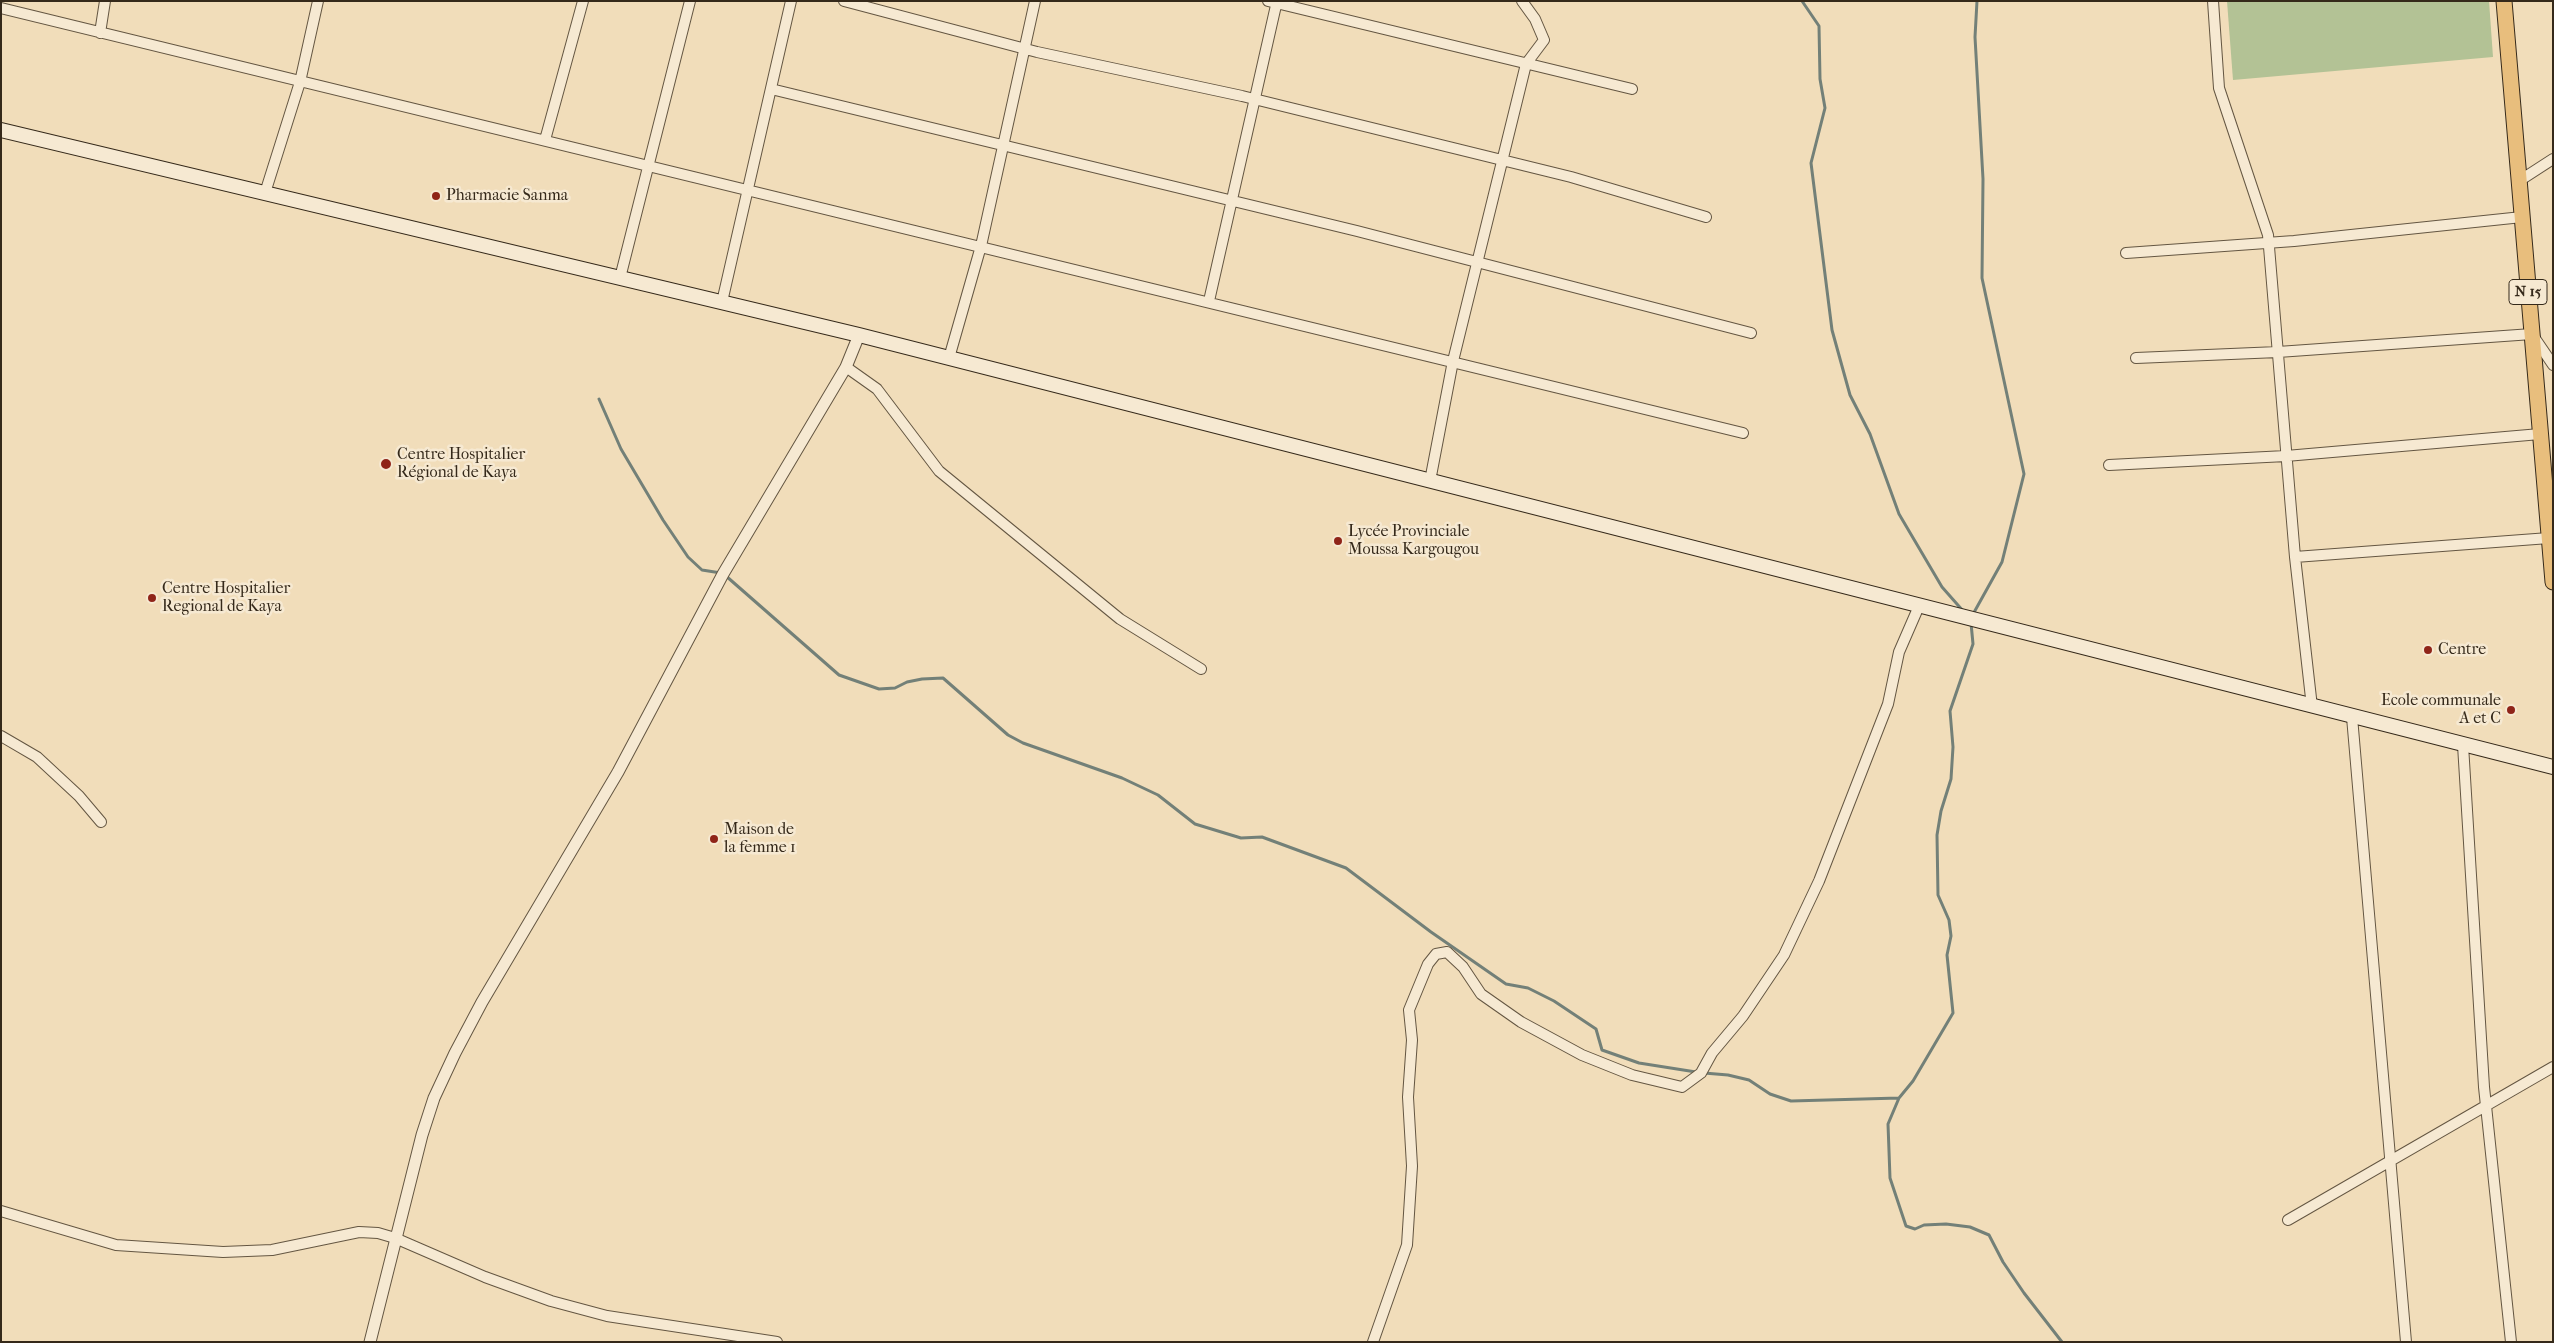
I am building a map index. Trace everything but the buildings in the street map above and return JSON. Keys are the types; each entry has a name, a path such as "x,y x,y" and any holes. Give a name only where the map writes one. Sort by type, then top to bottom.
{"main road":[{"name":"N 15","path":"2504,1 2540,434 2551,537 2553,582"},
{"path":"1,130 949,358 2553,767"}],"street":[{"path":"100,33 105,1"},
{"path":"265,193 300,82 318,1"},
{"path":"545,140 582,1"},
{"path":"620,278 690,1"},
{"path":"722,302 791,1"},
{"path":"844,1 1025,48 1256,99 1571,177 1706,217"},
{"path":"949,358 981,246 1036,1"},
{"path":"1430,481 1452,361 1526,64 1544,40 1535,19 1522,1"},
{"path":"2213,1 2219,88 2268,243 2295,557 2312,707"},
{"path":"1209,301 1256,99 1274,2 1632,89"},
{"path":"1,8 1209,301 1743,433"},
{"path":"771,89 1004,144 1477,262 1751,333"},
{"path":"2519,181 2553,159"},
{"path":"2126,253 2268,243 2522,217"},
{"path":"2136,358 2278,352 2532,334 2553,365"},
{"path":"370,1342 422,1134 434,1098 455,1053 507,959 618,772 723,574 846,367 860,336"},
{"path":"846,367 878,389 939,471 1120,620 1200,669"},
{"path":"2109,465 2286,456 2540,434"},
{"path":"2295,557 2551,537"},
{"path":"1373,1342 1407,1245 1412,1166 1408,1106 1409,1054 1412,1040 1409,1010 1428,964 1436,954 1447,952 1463,967 1481,994 1521,1022 1582,1055 1632,1075 1682,1087 1701,1073 1712,1052 1743,1016 1784,955 1819,881 1888,704 1899,652 1918,606"},
{"path":"2352,717 2406,1342"},
{"path":"1,736 37,758 79,796 101,822"},
{"path":"2464,745 2486,1106 2511,1342"},
{"path":"2288,1220 2553,1067"},
{"path":"1,1211 116,1245 214,1252 272,1250 359,1232 395,1238 486,1277 551,1301 607,1316 777,1342"}],"green space":[{"path":"2227,1 2489,1 2493,57 2233,80"}],"waterway":[{"path":"1802,1 1819,26 1820,79 1825,108 1811,163 1832,330 1850,395 1870,434 1899,514 1942,587 1964,612"},
{"path":"1972,616 2002,562 2024,474 1982,278 1983,179 1975,37 1977,1"},
{"path":"599,399 621,449 663,520 688,557 702,570 721,573"},
{"path":"726,576 839,675 879,689 895,688 907,682 922,679 943,678 1008,735 1023,743 1122,778 1158,795 1195,824 1241,838 1262,837 1346,868 1431,932 1506,984 1528,988 1554,1001 1596,1029 1602,1050 1639,1063 1696,1072"},
{"path":"1971,623 1973,644 1950,711 1953,747 1951,779 1941,811 1937,835 1938,895 1949,920 1951,936 1947,955 1953,1013 1913,1081 1899,1098 1888,1124 1890,1178 1906,1226 1915,1229 1924,1225 1946,1224 1970,1227 1989,1235 2003,1262 2024,1293 2062,1342"},
{"path":"1704,1073 1728,1075 1749,1080 1770,1094 1791,1101 1899,1098"}],"place":[{"name":"Pharmacie Sanma","path":"436,196"},
{"name":"Centre Hospitalier Régional de Kaya","path":"386,464"},
{"name":"Lycée Provinciale Moussa Kargougou","path":"1338,541"},
{"name":"Centre Hospitalier Regional de Kaya","path":"152,598"},
{"name":"Centre","path":"2428,650"},
{"name":"Ecole communale A et C","path":"2511,710"},
{"name":"Maison de la femme 1","path":"714,839"}]}
